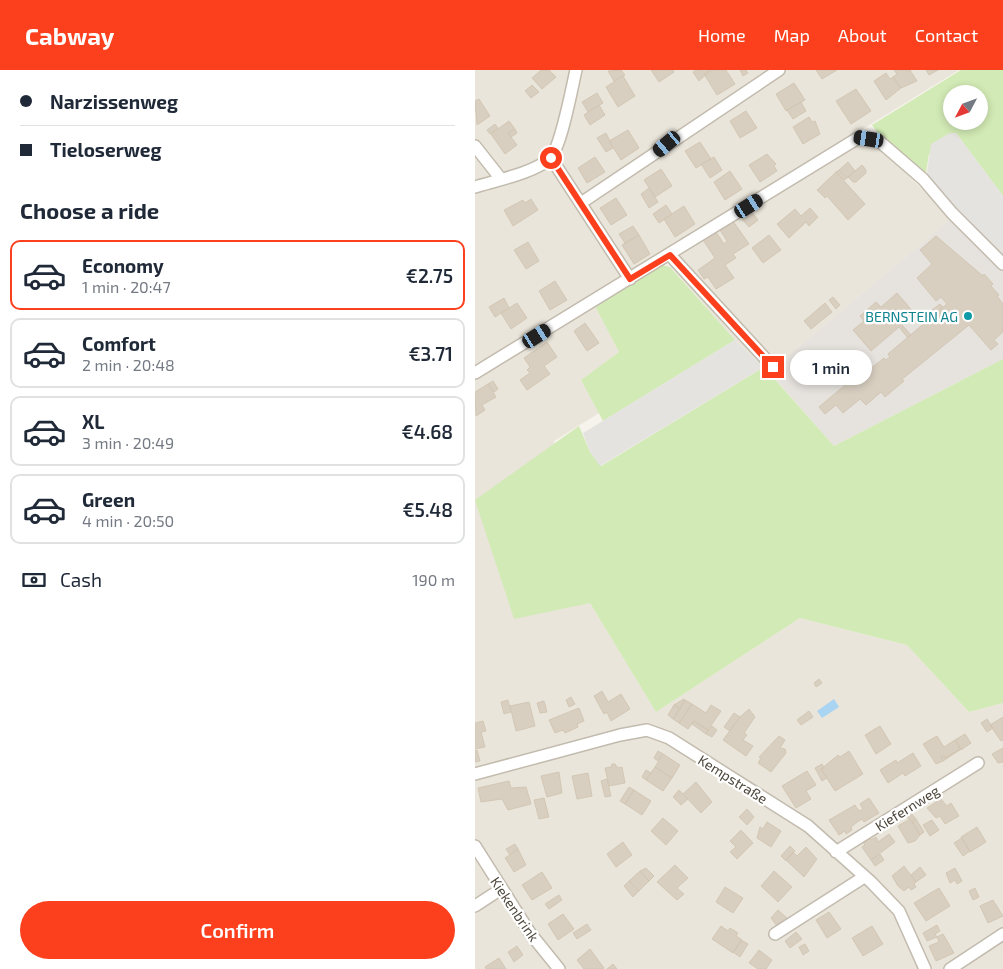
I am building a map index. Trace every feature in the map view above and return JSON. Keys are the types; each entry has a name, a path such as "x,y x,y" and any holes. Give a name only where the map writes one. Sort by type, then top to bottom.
{"street":[{"path":"475,187 526,172 551,158 564,125 576,70"},
{"path":"581,203 779,70"},
{"path":"475,373 859,138 879,141 923,179 952,213 1003,264"},
{"path":"475,146 501,179"},
{"path":"551,158 630,279"},
{"path":"670,255 773,367"},
{"name":"Kempstraße","path":"475,774 647,730 669,738 808,826 899,911 925,969"},
{"name":"Kiefernweg","path":"836,852 978,764"},
{"name":"Kiekenbrink","path":"475,846 530,933 559,969"},
{"path":"775,934 864,877"},
{"path":"475,906 501,889"},
{"path":"950,969 1003,934"}],"shaded area":[{"path":"475,70 959,70 590,296 619,352 581,380 599,413 554,441 590,603 656,712 800,618 907,645 969,712 1003,703 1003,969 475,969"},
{"path":"950,133 956,133 1003,196 1003,260 926,179 931,144"},
{"path":"860,139 876,142 951,219 769,372 735,340 668,264 682,248"},
{"path":"951,219 1003,271 1003,359 834,446 769,372"},
{"path":"735,340 764,367 600,466 590,452 583,433"}],"green space":[{"path":"961,70 1003,70 1003,196 956,133 929,154 925,179 882,139 872,125"},
{"path":"663,265 670,267 735,340 603,421 581,380 619,352 595,306"},
{"path":"1003,359 1003,703 969,712 907,645 800,618 656,712 590,603 514,619 475,500 579,426 590,452 601,466 764,367 834,446"}],"water":[{"path":"834,699 839,707 822,718 817,711"}],"building":[{"path":"541,70 549,70 556,77 542,89 532,78"},
{"path":"621,70 625,75 614,81 608,71"},
{"path":"651,70 673,70 674,72 659,82"},
{"path":"696,70 711,70 699,81 693,72"},
{"path":"711,70 726,70 735,84 717,95 704,74"},
{"path":"740,70 746,70 748,73 743,76"},
{"path":"816,70 837,70 822,79"},
{"path":"894,70 910,70 917,81 901,88 893,77 897,74"},
{"path":"926,70 938,70 929,75"},
{"path":"886,73 890,79 893,77 901,88 886,100 874,81"},
{"path":"623,76 635,96 618,107 606,87"},
{"path":"794,83 805,100 786,111 776,94"},
{"path":"532,85 539,92 531,98 525,91"},
{"path":"856,89 871,111 851,124 836,101"},
{"path":"597,93 603,103 588,112 582,102"},
{"path":"479,99 490,116 477,125 475,101"},
{"path":"801,102 806,111 793,119 787,110"},
{"path":"599,105 605,115 590,125 584,115"},
{"path":"746,111 757,128 740,138 730,121"},
{"path":"809,117 812,122 815,121 820,134 803,144 793,127"},
{"path":"509,121 515,129 508,133 517,145 505,154 491,134"},
{"path":"495,124 498,128 490,134 487,130"},
{"path":"515,129 517,133 511,137 508,133"},
{"path":"628,130 639,148 621,160 609,141"},
{"path":"606,133 613,148 606,152 597,138"},
{"path":"700,142 711,159 696,168 685,151"},
{"path":"767,154 776,164 774,166 777,171 760,182 749,165"},
{"path":"595,157 605,172 587,183 578,168"},
{"path":"714,157 722,170 710,178 701,164"},
{"path":"848,162 855,171 847,178 839,170"},
{"path":"862,165 866,173 856,182 853,182 848,177"},
{"path":"661,169 672,186 655,197 644,180"},
{"path":"839,170 847,178 844,180 836,172"},
{"path":"730,171 742,189 725,200 714,182"},
{"path":"836,172 865,204 848,220 827,196 825,198 817,190"},
{"path":"649,188 658,202 649,208 641,194"},
{"path":"616,198 627,215 611,225 600,208"},
{"path":"531,199 538,210 513,226 504,210 523,200 525,203"},
{"path":"666,205 672,214 659,223 653,214"},
{"path":"684,206 695,224 675,237 664,219"},
{"path":"810,208 818,217 809,226 806,222 789,238 777,224 795,209 801,216"},
{"path":"751,211 758,220 749,227 742,219"},
{"path":"733,221 749,244 733,254 736,258 725,265 734,278 716,289 708,277 704,279 698,270 715,258 703,240 716,232 724,244 727,241 720,230"},
{"path":"633,226 639,235 625,243 619,234"},
{"path":"639,235 650,254 634,264 622,245"},
{"path":"769,235 781,250 763,263 752,248"},
{"name":"BERNSTEIN AG","path":"936,236 983,276 984,274 993,284 991,286 999,295 997,296 1003,304 1003,332 994,340 998,344 991,350 969,325 902,379 904,381 885,397 881,392 866,405 860,399 843,413 836,405 825,414 819,407 863,370 865,373 884,358 886,360 890,357 888,354 947,304 941,297 936,301 917,278 932,264 920,250"},
{"path":"528,242 539,261 526,269 514,250"},
{"path":"555,281 567,300 550,310 539,291"},
{"path":"897,293 915,314 902,325 911,335 908,338 899,327 871,351 853,330 864,321 860,316 876,302 881,307"},
{"path":"833,297 840,305 836,309 829,300"},
{"path":"504,298 509,308 495,317 489,307"},
{"path":"517,303 527,318 511,329 501,313"},
{"path":"825,303 832,312 811,329 804,321"},
{"path":"940,304 943,307 932,317 928,313"},
{"path":"585,323 599,343 587,351 574,331"},
{"path":"547,342 557,357 544,366 550,374 527,390 520,380 530,373 527,370 530,367 524,358"},
{"path":"493,381 498,389 494,392 488,384"},
{"path":"488,384 496,397 482,405 485,410 476,416 475,392"},
{"path":"819,679 822,683 816,687 814,683"},
{"path":"602,691 608,702 621,694 630,709 611,721 607,712 604,714 594,696"},
{"path":"571,697 575,704 569,707 566,700"},
{"path":"684,699 680,709 674,705"},
{"path":"508,700 511,712 504,714 501,702"},
{"path":"685,700 692,704 679,723 673,719"},
{"path":"544,701 547,712 540,713 537,703"},
{"path":"529,702 535,726 516,731 510,706"},
{"path":"692,704 706,713 711,705 721,711 708,730 694,721 688,729 679,723"},
{"path":"674,705 680,709 673,719 668,715"},
{"path":"579,708 584,721 577,724 578,727 565,733 563,730 555,733 549,720"},
{"path":"749,709 755,717 744,733 747,735 743,740 753,746 746,756 723,740 740,717"},
{"path":"809,711 813,717 801,725 797,720"},
{"path":"734,713 740,717 730,731 724,727"},
{"path":"1003,717 1003,740 1001,741 990,725"},
{"path":"987,719 993,728 987,732 981,723"},
{"path":"483,721 486,731 481,732 485,747 475,749 475,723"},
{"path":"694,721 708,730 706,734 692,724"},
{"path":"712,726 717,730 712,737 706,734"},
{"path":"880,726 891,744 876,754 865,735"},
{"path":"965,734 971,743 961,750 955,740"},
{"path":"779,736 785,740 780,748 785,749 786,753 771,772 758,763 761,758 759,757"},
{"path":"937,736 944,747 955,740 961,749 945,758 944,756 941,757 943,761 936,764 923,744"},
{"path":"1003,748 1003,762 998,763 992,754"},
{"path":"961,749 943,761 941,757 944,756 945,758"},
{"path":"477,750 480,761 475,762 475,751"},
{"path":"658,751 663,754 658,761 654,758"},
{"path":"849,751 863,774 835,791 821,769 838,755 840,757"},
{"path":"913,753 921,766 905,776 903,773 888,783 880,770 896,760 897,763"},
{"path":"663,754 680,765 672,778 655,767"},
{"path":"612,764 615,764 618,768 622,767 625,783 609,786 605,768 611,767"},
{"path":"822,764 824,768 821,769 827,778 822,781 815,768"},
{"path":"655,767 672,778 663,791 646,780"},
{"path":"646,770 651,773 646,780 642,777"},
{"path":"807,771 816,785 806,791 811,799 796,808 782,786"},
{"path":"559,772 562,793 547,797 541,776"},
{"path":"588,773 592,796 577,799 572,776"},
{"path":"607,779 611,796 605,797 601,781"},
{"path":"509,781 511,788 526,787 531,804 508,810 502,799 481,802 478,788"},
{"path":"696,782 712,802 701,813 683,794"},
{"path":"629,787 634,790 625,804 620,801"},
{"path":"634,790 651,801 642,815 625,804"},
{"path":"679,790 688,799 681,805 673,797"},
{"path":"544,798 549,817 539,819 534,800"},
{"path":"869,798 879,813 864,822 862,819 851,827 852,830 846,834 845,831 839,835 829,820 855,805 859,811 863,809 860,804"},
{"path":"941,799 947,806 951,803 959,816 945,824 940,816 936,818 927,808"},
{"path":"747,809 754,817 747,825 739,817"},
{"path":"911,813 916,819 912,822 906,816"},
{"path":"663,818 678,831 666,845 651,831"},
{"path":"910,819 920,835 915,841 908,843 898,826"},
{"path":"916,819 924,832 920,835 912,822"},
{"path":"932,820 939,830 930,836 923,825"},
{"path":"767,822 781,831 771,847 757,838 760,827 763,829"},
{"path":"977,827 986,842 970,852 961,837"},
{"path":"741,830 753,843 737,859 730,852 736,847 730,841"},
{"path":"889,834 895,842 871,860 862,847 865,845 863,842 876,837 878,842"},
{"path":"962,838 970,851 963,856 954,843"},
{"path":"623,842 632,855 616,867 607,854"},
{"path":"515,844 518,849 510,855 506,849"},
{"path":"790,846 795,851 786,861 781,856"},
{"path":"806,847 817,859 804,877 786,860 793,852 797,856"},
{"path":"518,849 526,865 514,872 505,858"},
{"path":"880,854 884,860 875,866 871,860"},
{"path":"675,865 688,878 677,888 684,894 677,900 657,882"},
{"path":"904,866 916,882 914,884 916,887 911,890 909,887 904,891 898,886 892,876"},
{"path":"920,867 926,875 916,882 911,875"},
{"path":"646,868 654,876 649,881 640,871"},
{"path":"955,868 962,881 957,884 955,880 950,883 946,873"},
{"path":"640,871 649,881 639,891 629,881"},
{"path":"774,871 792,887 778,902 761,886"},
{"path":"542,872 552,888 532,900 522,885"},
{"path":"629,881 639,891 633,897 624,886"},
{"path":"725,887 743,898 733,913 716,902"},
{"path":"939,888 950,906 926,921 914,903"},
{"path":"975,888 979,897 973,900 969,891"},
{"path":"559,895 562,900 549,909 545,904"},
{"path":"993,900 1003,916 988,923 980,906"},
{"path":"778,910 788,919 777,926 771,918"},
{"path":"829,912 841,929 827,938 816,920"},
{"path":"563,914 574,929 558,940 548,924"},
{"path":"587,924 591,930 577,939 573,933"},
{"path":"937,925 940,931 935,934 937,937 927,941 923,933"},
{"path":"721,926 728,931 730,928 738,933 736,936 742,940 733,953 712,939"},
{"path":"872,926 883,944 863,956 852,938"},
{"path":"796,932 802,939 790,948 785,941"},
{"path":"943,934 954,953 936,961 929,946 939,942 937,937"},
{"path":"741,940 748,944 740,957 733,952"},
{"path":"805,944 809,951 803,955 799,947"},
{"path":"517,946 523,955 514,962 508,952"},
{"path":"590,949 604,968 584,969 577,960"},
{"path":"759,950 772,960 766,969 758,969 749,963"},
{"path":"499,958 506,969 486,969 485,967"},
{"path":"613,964 617,969 607,969"}],"place":[{"name":"BERNSTEIN AG","path":"968,316"}],"route":[{"path":"551,158 630,279 670,255 773,367"}]}
